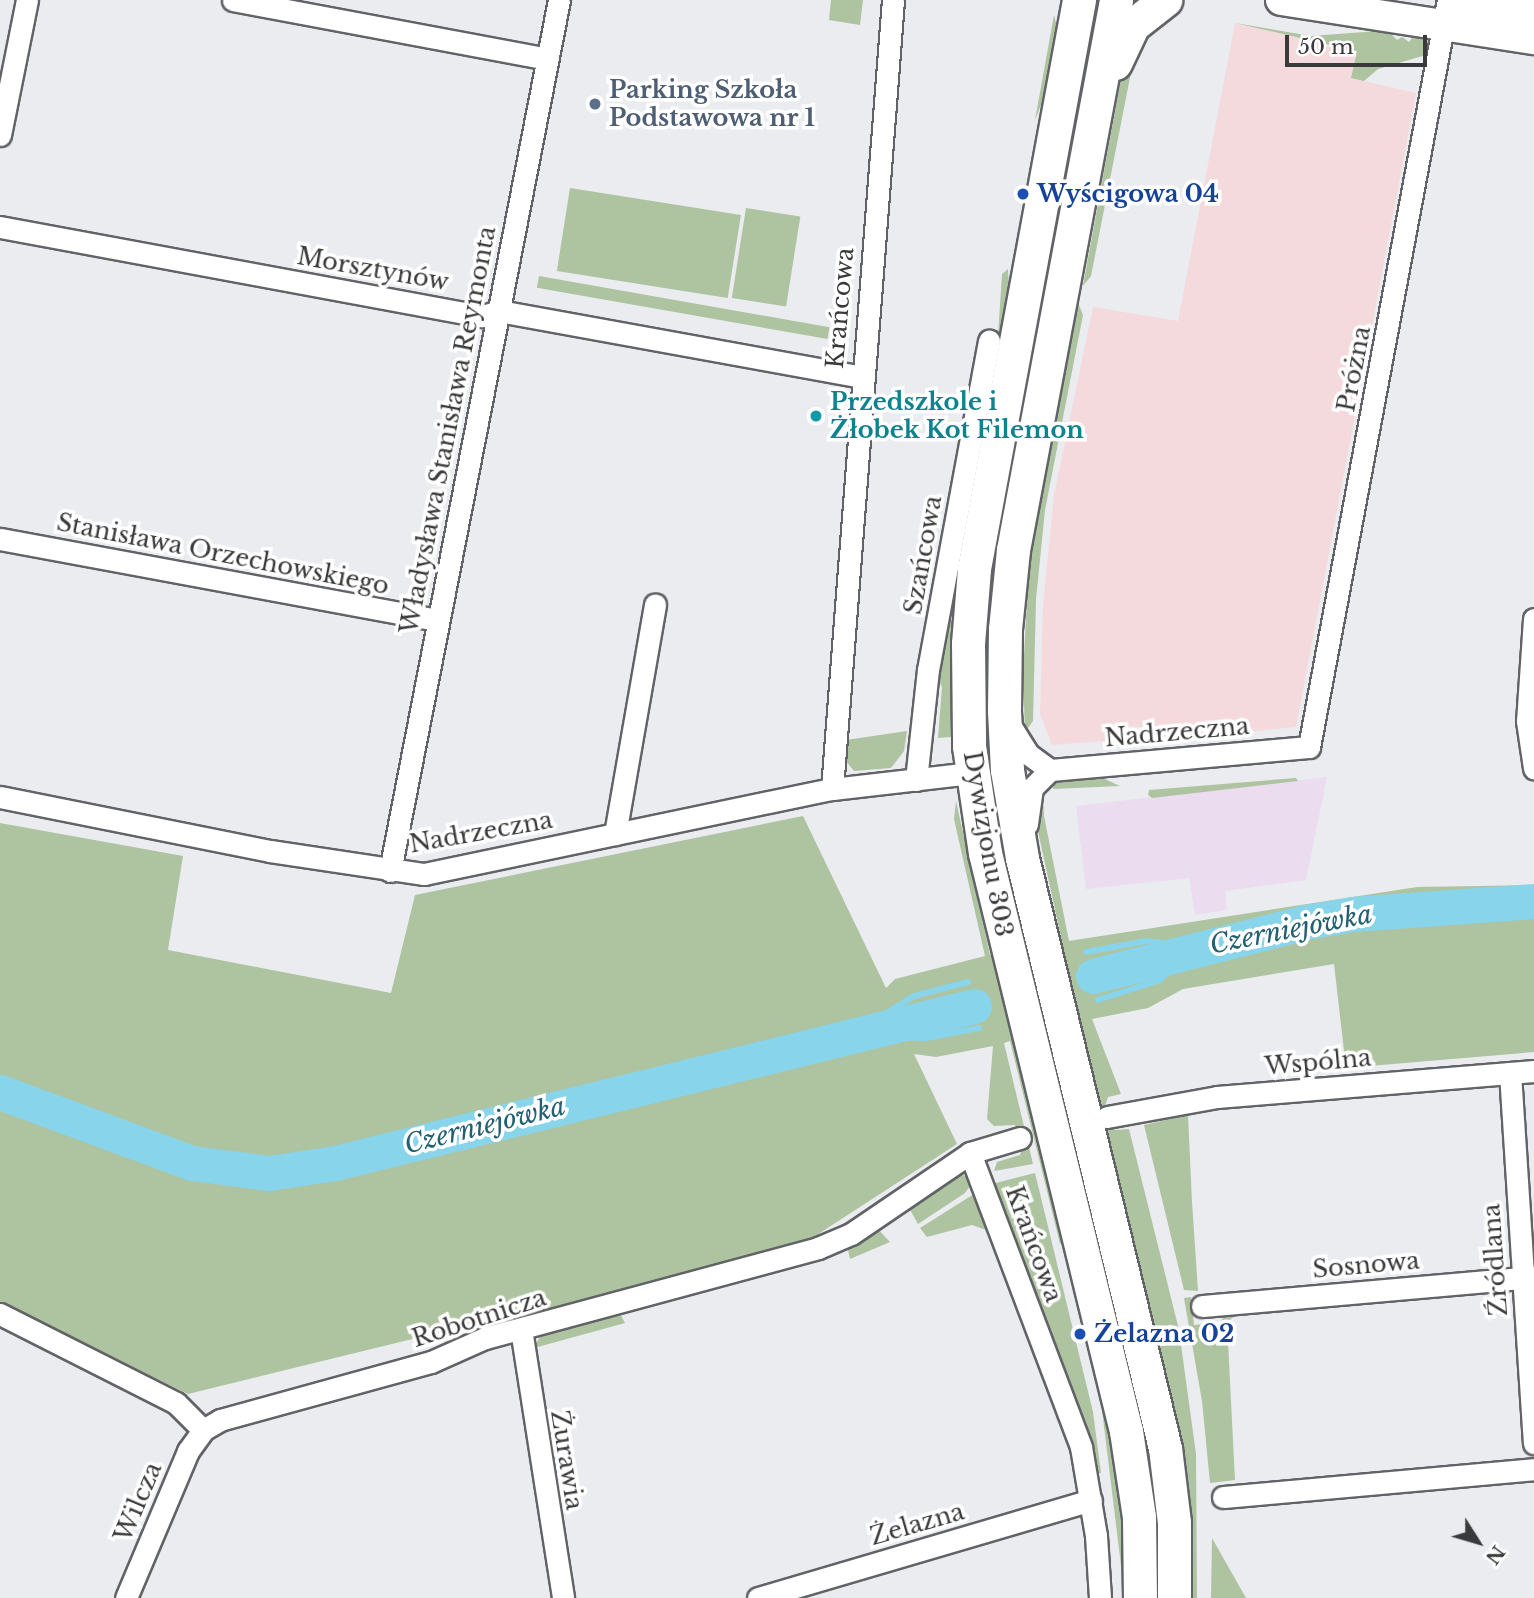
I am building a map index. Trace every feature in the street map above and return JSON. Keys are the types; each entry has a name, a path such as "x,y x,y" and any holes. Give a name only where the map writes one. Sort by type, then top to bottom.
{"main road":[{"name":"Dywizjonu 303","path":"1116,0 1013,550 1005,629 1004,711 1007,770 1022,858 1165,1448 1174,1522 1174,1598"},
{"path":"1091,128 1121,45 1133,25 1165,0"},
{"path":"1280,0 1534,13"},
{"name":"Dywizjonu 303","path":"1078,1 974,569 968,679 971,773 1007,948 1126,1431 1139,1517 1140,1598"},
{"path":"1450,7 1534,38"}],"street":[{"path":"0,135 27,0"},
{"path":"233,0 547,59"},
{"name":"Władysława Stanisława Reymonta","path":"390,871 436,620 559,0"},
{"name":"Krańcowa","path":"832,789 861,377 893,0"},
{"name":"Próżna","path":"1309,747 1450,7"},
{"name":"Morsztynów","path":"0,227 482,316 499,311 861,377"},
{"name":"Szańcowa","path":"916,780 928,670 989,341"},
{"name":"Stanisława Orzechowskiego","path":"0,539 436,620"},
{"path":"615,834 655,604"},
{"path":"1534,619 1527,721 1534,768"},
{"path":"1004,711 1018,743 1050,770 1032,788 1027,803 1022,858"},
{"name":"Nadrzeczna","path":"1050,770 1309,747"},
{"name":"Nadrzeczna","path":"0,797 390,871 424,874 832,789 971,773"},
{"name":"Wspólna","path":"1108,1117 1217,1097 1534,1071"},
{"name":"Źródlana","path":"1510,1073 1528,1278 1534,1443"},
{"name":"Robotnicza","path":"203,1430 220,1420 431,1362 485,1338 818,1248 851,1234 970,1153 1020,1139"},
{"name":"Krańcowa","path":"970,1153 1081,1447 1091,1500 1100,1598"},
{"name":"Sosnowa","path":"1202,1306 1528,1278"},
{"path":"0,1314 176,1403 203,1430"},
{"name":"Żurawia","path":"521,1329 563,1598"},
{"name":"Wilcza","path":"126,1598 188,1451 203,1430"},
{"path":"1223,1497 1534,1469"},
{"name":"Żelazna","path":"758,1598 1091,1500"}],"shaded area":[{"path":"1235,23 1357,51 1351,78 1416,93 1296,727 1182,739 1180,734 1155,737 1151,728 1133,726 1124,727 1117,740 1052,745 1040,714 1043,604 1054,495 1093,307 1178,321"},
{"path":"1327,777 1306,880 1225,891 1227,910 1195,915 1189,878 1086,889 1076,806"}],"green space":[{"path":"831,0 863,0 860,25 829,20"},
{"path":"1054,15 1058,31 1047,90 1035,120"},
{"path":"1235,23 1311,36 1389,32 1397,40 1402,37 1409,42 1414,36 1430,42 1426,55 1378,69 1364,81 1351,78 1357,51"},
{"path":"1136,47 1091,276 1083,286 1125,57"},
{"path":"570,188 741,215 728,298 557,271"},
{"path":"746,208 800,217 786,306 732,298"},
{"path":"1050,239 995,734 980,735 983,579"},
{"path":"1008,269 1010,305 951,618 951,737 938,738 942,687 937,677 998,336 1002,274"},
{"path":"539,276 830,327 827,339 537,288"},
{"path":"1079,305 1083,315 1045,510 1036,599 1033,721 1025,732 1023,674 1032,508 1071,312"},
{"path":"907,731 904,751 891,768 854,771 845,760 846,740"},
{"path":"996,752 1032,947 1062,942 1034,813 1043,793 1044,816 1069,941 1417,887 1534,885 1534,1052 1346,1068 1334,964 1183,989 1148,1008 1092,1019 1121,1094 1108,1097 1104,1109 1115,1130 1129,1129 1179,1330 1196,1454 1197,1598 1193,1598 1188,1561 1161,1492 1158,1551 1143,1445 1066,1243 1060,1244 1010,1041 1004,1043 1033,1164 994,1171 997,1162 1020,1155 1023,1146 1015,1125 994,1126 987,1119 993,1046 936,1057 914,1054 957,1144 806,1242 496,1325 494,1319 188,1394 0,1302 0,823 183,856 168,950 391,993 415,895 803,816 886,988 895,979 985,956 954,819 956,801 990,955 1019,950 981,753"},
{"path":"1096,775 1120,786 1053,789 1054,783 1067,777"},
{"path":"1296,778 1298,781 1152,798 1148,795 1149,790"},
{"path":"1188,1115 1198,1291 1184,1290 1144,1125"},
{"path":"958,1173 974,1180 965,1193 918,1224 908,1206"},
{"path":"1035,1173 1093,1412 1101,1473 1095,1474 992,1184"},
{"path":"974,1194 989,1231 972,1225 927,1237 920,1228"},
{"path":"876,1227 890,1242 850,1259 847,1245"},
{"path":"1191,1297 1194,1325 1219,1323 1227,1314 1240,1312 1227,1322 1235,1480 1210,1483 1202,1401 1184,1298"},
{"path":"619,1312 625,1323 534,1348 541,1334"},
{"path":"1104,1409 1124,1482 1125,1598 1102,1410"},
{"path":"1212,1538 1246,1598 1211,1598"}],"waterway":[{"name":"Czerniejówka","path":"1093,976 1306,922 1353,914 1534,901"},
{"path":"1086,952 1146,941 1193,947"},
{"path":"1098,1000 1160,980 1193,947"},
{"path":"850,1036 914,996 968,982"},
{"name":"Czerniejówka","path":"0,1092 192,1163 269,1173 335,1163 974,1006"},
{"path":"851,1036 926,1038 979,1028"}],"place":[{"name":"Parking Szkoła Podstawowa nr 1","path":"595,104"},
{"name":"Wyścigowa 04","path":"1023,194"},
{"name":"Przedszkole i Żłobek Kot Filemon","path":"816,416"},
{"name":"Żelazna 02","path":"1080,1334"}]}
